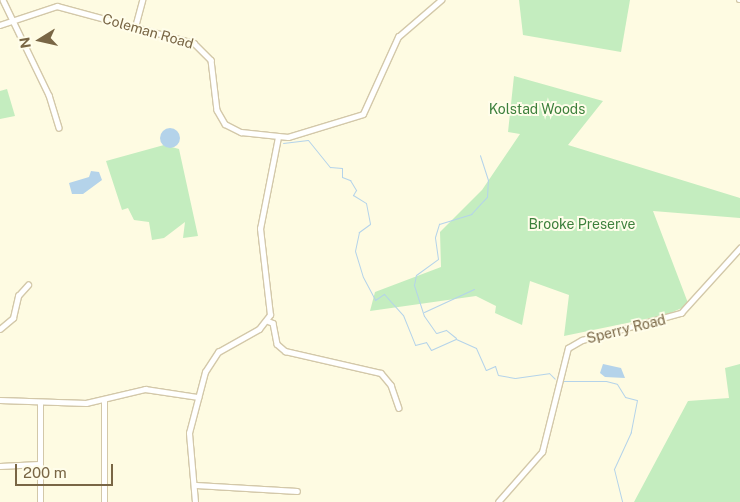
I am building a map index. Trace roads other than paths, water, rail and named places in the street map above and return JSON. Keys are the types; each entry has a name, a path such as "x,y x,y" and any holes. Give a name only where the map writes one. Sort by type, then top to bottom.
{"street":[{"path":"2,0 9,21 49,95 59,128"},
{"path":"135,26 142,0"},
{"name":"Coleman Road","path":"0,25 57,6 135,26 204,48 213,64 222,121 240,132 278,137 310,133 363,114 398,37 441,0"},
{"path":"195,502 196,485 189,442 198,397 216,354 268,321 270,311 260,229 278,137"},
{"name":"Sperry Road","path":"498,502 542,452 568,348 582,340 681,312 712,284 740,248"},
{"path":"0,329 12,318 18,296 28,285"},
{"path":"268,321 273,323 277,344 285,351 381,373 391,384 399,408"},
{"path":"0,400 40,402 104,400 146,389 198,397"},
{"path":"104,400 104,502"},
{"path":"40,402 40,502"},
{"path":"0,466 39,464"},
{"path":"196,485 297,491"}],"water":[{"path":"170,128 177,131 180,138 177,145 170,148 163,145 160,138 163,131"},
{"path":"91,171 99,172 102,180 83,194 72,194 69,183 89,177"},
{"path":"603,364 621,368 625,378 605,377 600,373"}],"waterway":[{"path":"283,143 308,140 330,167 342,168 342,177 350,180 356,190 353,195 366,203 370,224 359,232 355,251 363,277 375,300 384,294 403,315 415,345 426,342 431,350 456,339 476,348 486,370 495,366 498,375 515,378 549,373 555,379"},
{"path":"456,338 446,330 436,333 424,316 414,285 416,275 438,259 435,237 439,224 471,214 487,197 488,180 480,155"},
{"path":"424,312 474,289"},
{"path":"563,381 606,381 617,384 625,397 637,400 631,432 614,469 622,502"}],"park label":[{"name":"Kolstad Woods","path":"537,109"},
{"name":"Brooke Preserve","path":"582,224"}]}
